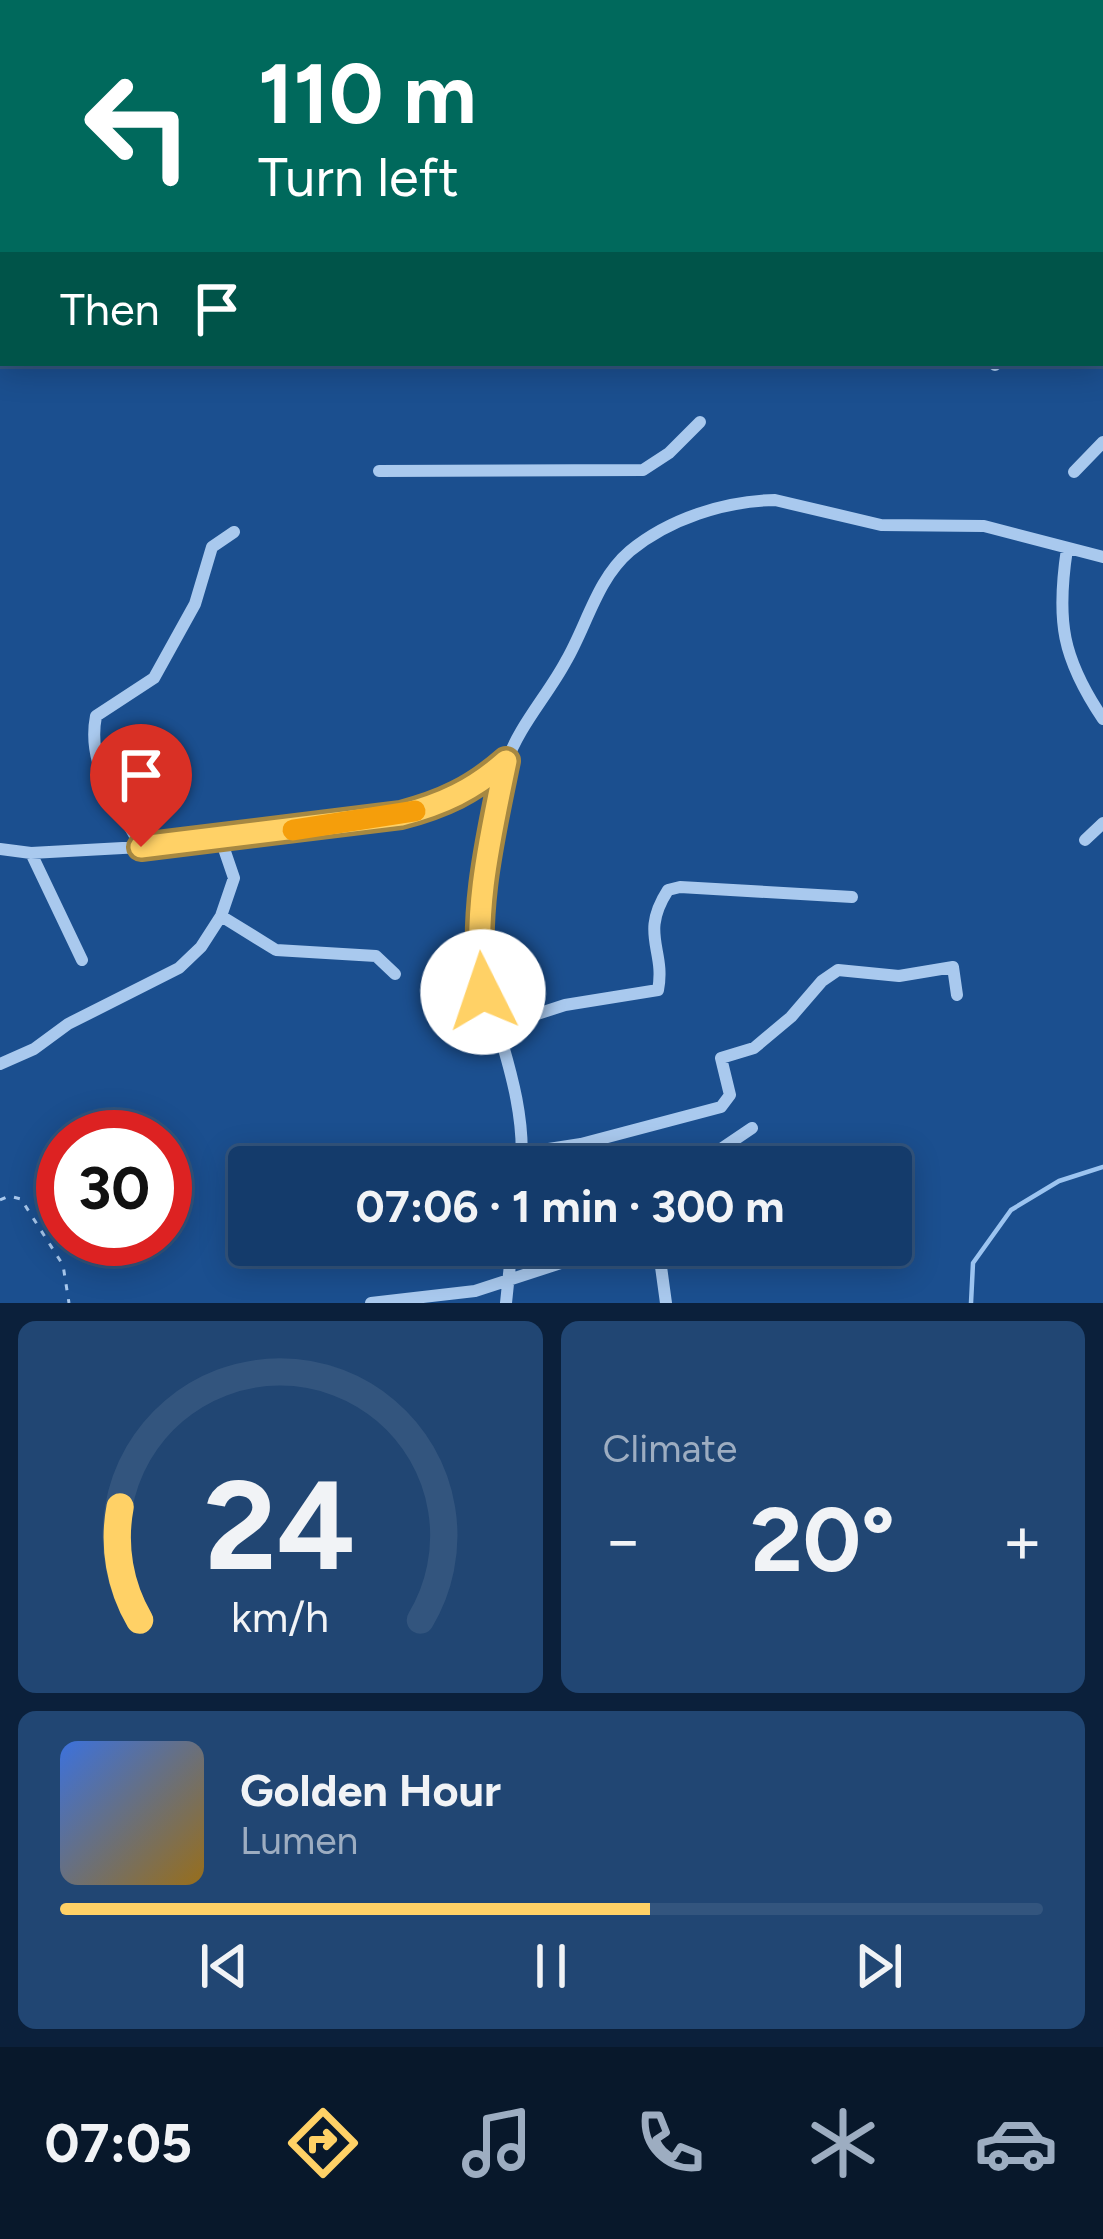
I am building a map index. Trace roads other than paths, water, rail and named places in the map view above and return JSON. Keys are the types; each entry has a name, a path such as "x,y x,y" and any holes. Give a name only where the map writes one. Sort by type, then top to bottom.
{"street":[{"path":"379,471 643,470 669,453 700,422"},
{"path":"1074,472 1103,442"},
{"path":"0,849 32,853 221,840 422,810 477,787 506,761 567,660 613,569 657,533 724,507 775,500 881,526 984,526 1103,557"},
{"path":"141,847 98,772 93,735 96,716 154,678 195,604 212,547 234,532"},
{"path":"1067,549 1059,600 1067,657 1103,719"},
{"path":"506,761 480,905 477,951 483,992 516,1091 521,1146"},
{"path":"1085,840 1103,823"},
{"path":"0,1064 179,968 200,947 221,916 234,878 221,840"},
{"path":"32,853 82,960"},
{"path":"497,1027 565,1004 658,989 652,928 668,890 852,897"},
{"path":"221,916 276,950 376,956 394,974"},
{"path":"574,1146 721,1107 730,1095 721,1058 754,1048 838,970 899,976 953,968 957,995"},
{"path":"725,1146 752,1128"},
{"path":"506,1303 509,1266"},
{"path":"371,1303 455,1294 554,1266"},
{"path":"661,1266 666,1303"}],"waterway":[{"path":"971,1303 973,1263 1011,1210 1059,1181 1103,1167"}]}
